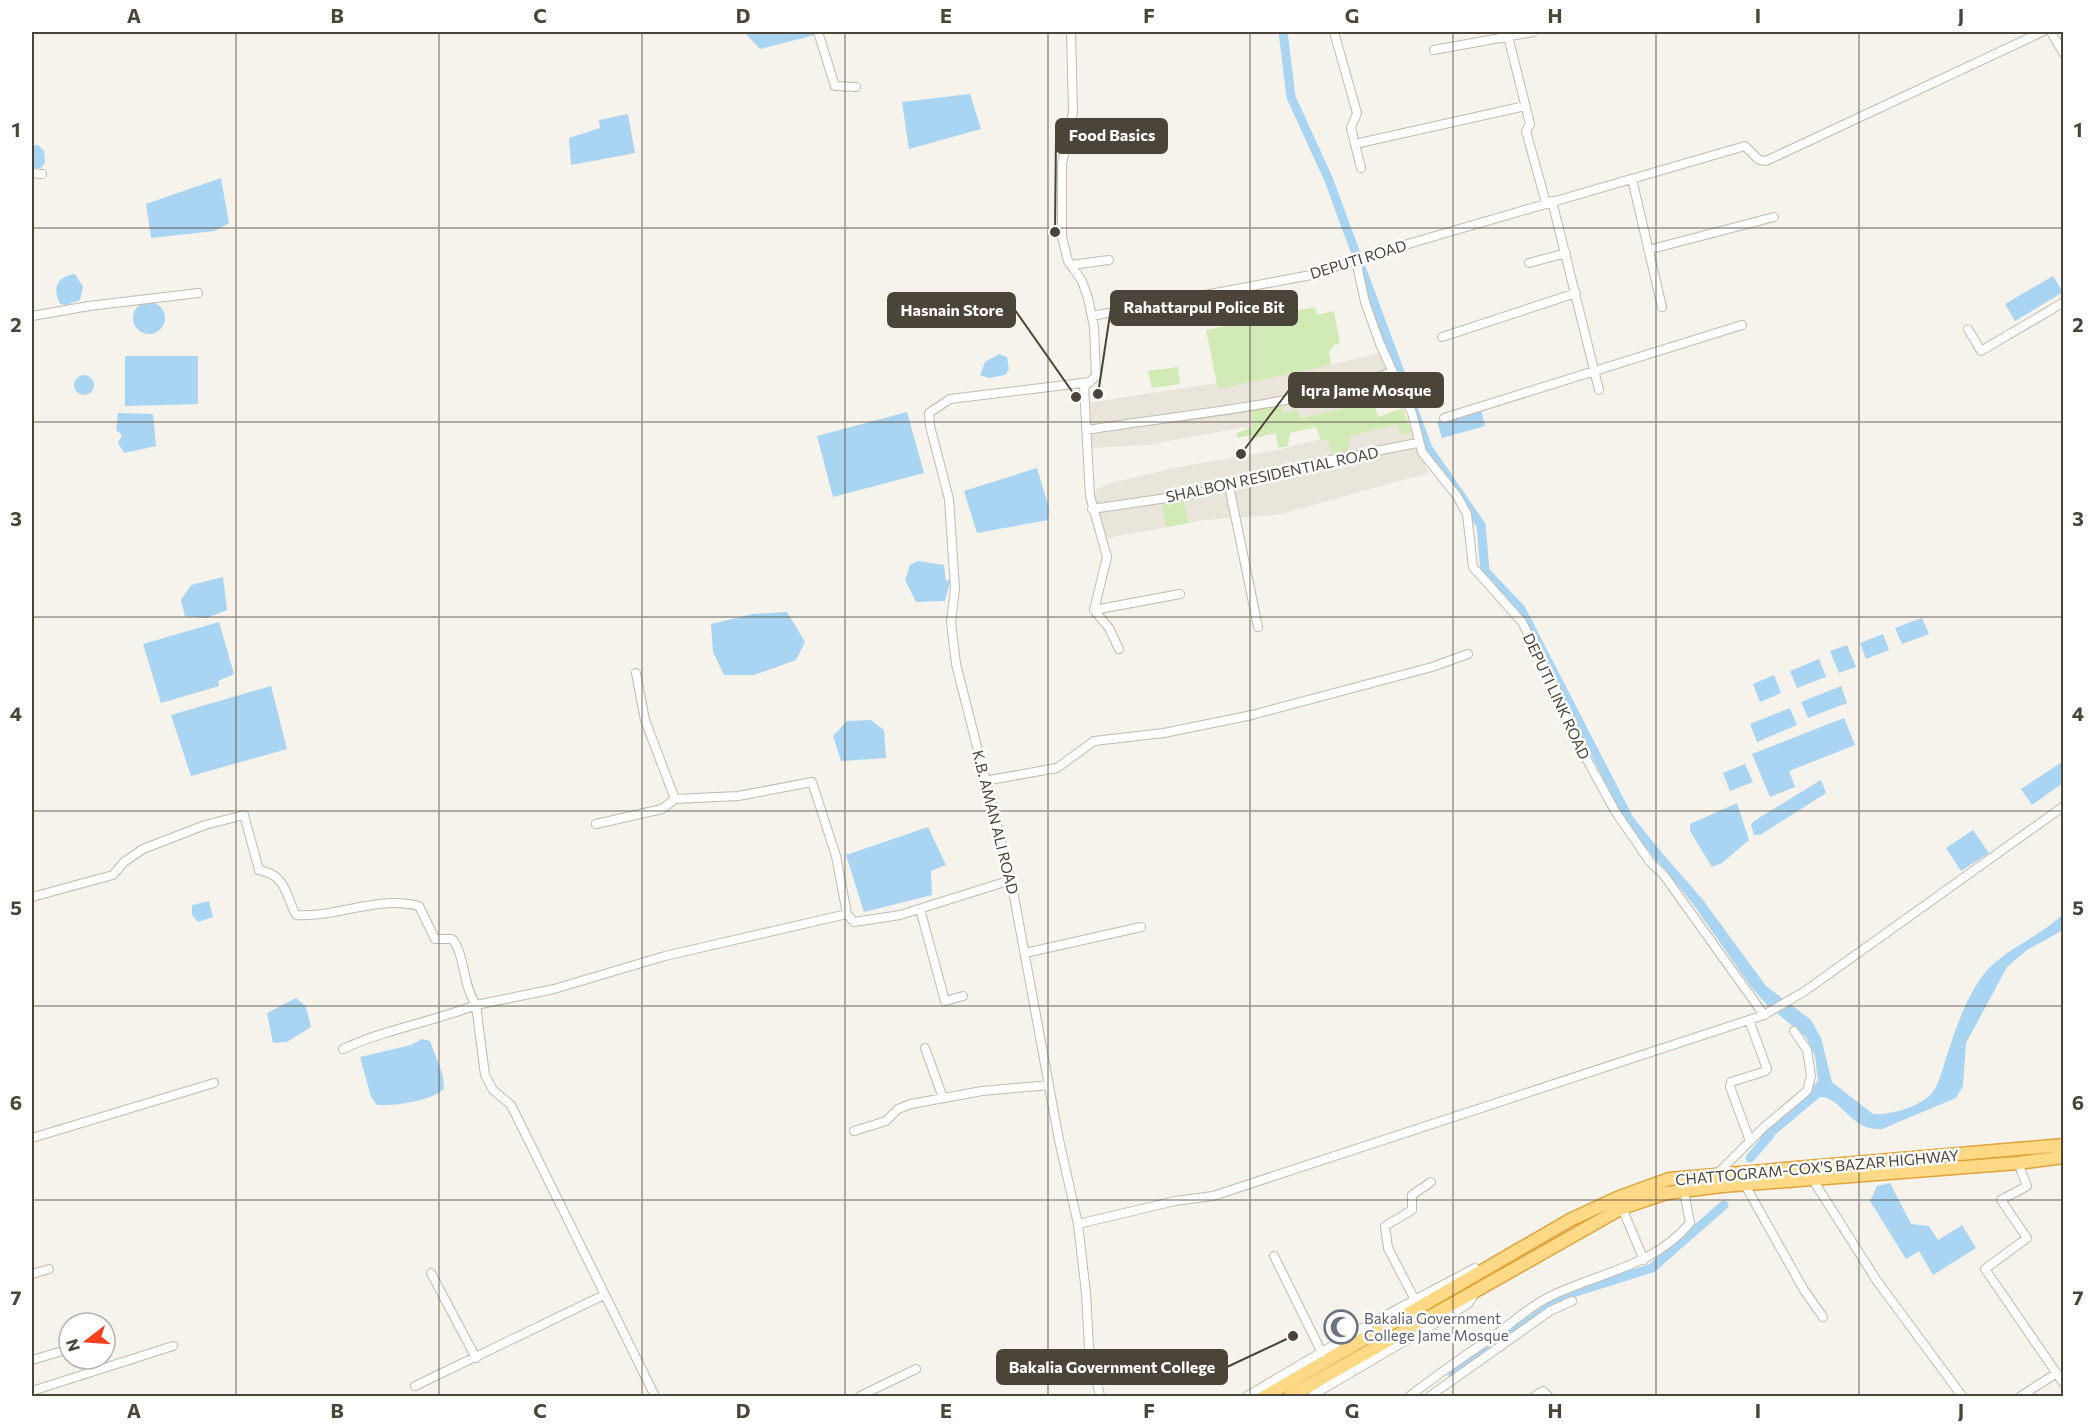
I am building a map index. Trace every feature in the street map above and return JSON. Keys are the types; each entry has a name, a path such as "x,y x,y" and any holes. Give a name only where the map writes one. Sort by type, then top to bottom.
{"highway":[{"name":"CHATTOGRAM-COX'S BAZAR HIGHWAY","path":"1290,1396 1475,1292 1547,1240 1570,1220 1627,1194 1669,1179 2064,1144"},
{"name":"CHATTOGRAM-COX'S BAZAR HIGHWAY","path":"1266,1396 1547,1240 1622,1208 1667,1193 2018,1163 2064,1157"}],"street":[{"path":"818,32 835,86 856,87"},
{"path":"1071,32 1073,112 1064,150 1062,237 1071,265 1082,281 1092,316 1097,362 1096,376 1084,387 1092,509 1107,557 1094,610"},
{"path":"1334,32 1357,112 1351,128 1361,168"},
{"path":"1434,50 1507,34 1533,32"},
{"name":"DEPUTI ROAD","path":"1092,316 1311,275 1549,202 1745,146 1759,160 1766,161 2042,32"},
{"path":"2051,32 2064,54"},
{"path":"1507,34 1530,124 1526,130 1566,253 1599,390"},
{"path":"1356,144 1525,106"},
{"path":"32,173 42,174"},
{"path":"1632,178 1662,307"},
{"path":"1648,249 1774,217"},
{"path":"1529,263 1566,253"},
{"path":"1071,265 1109,260"},
{"name":"DEPUTI LINK ROAD","path":"1356,260 1365,302 1392,372 1412,413 1422,452 1457,496 1467,514 1473,567 1522,622 1560,697 1572,732 1627,829 1650,862 1663,874 1768,1013"},
{"path":"32,316 89,306 198,293"},
{"path":"1442,337 1576,293"},
{"path":"1968,328 1981,351 2064,302"},
{"path":"1444,418 1742,325"},
{"path":"1087,430 1252,406 1344,387 1392,372"},
{"name":"K.B. AMAN ALI ROAD","path":"1090,382 950,399 929,413 930,426 950,498 955,590 951,622 956,664 1011,880 1049,1085 1078,1224 1086,1293 1089,1347 1100,1396"},
{"name":"SHALBON RESIDENTIAL ROAD","path":"1092,509 1194,494 1321,462 1417,443"},
{"path":"1229,486 1258,627"},
{"path":"1094,610 1180,594"},
{"path":"1094,610 1114,637 1119,649"},
{"path":"984,781 1057,768 1094,741 1164,733 1252,715 1432,667 1468,654"},
{"path":"636,673 645,720 675,799"},
{"path":"596,824 662,809 675,799 738,796 812,783 836,856 847,914 854,922 920,909 1011,880"},
{"path":"1078,1224 1175,1201 1213,1196 1768,1013 1967,877 2064,806"},
{"path":"32,897 113,875 124,862 142,849 205,825 244,815 259,870 276,873 296,915 314,916 374,904 403,902 419,906 435,939 452,939 458,945 467,991 476,1005 484,1074 493,1090 511,1106 655,1396"},
{"path":"920,909 945,1001 963,996"},
{"path":"344,1049 373,1035 450,1015 476,1005 554,989 664,956 847,914"},
{"path":"1025,953 1141,927"},
{"path":"1749,1020 1767,1068 1766,1071 1731,1082 1730,1087 1750,1141"},
{"path":"1717,1174 1750,1141 1807,1091 1810,1085 1807,1050 1794,1031"},
{"path":"925,1048 943,1098"},
{"path":"32,1138 214,1083"},
{"path":"854,1131 886,1121 898,1109 943,1098 982,1091 1049,1085"},
{"path":"2018,1163 2027,1186 2001,1200 2027,1238 1985,1269 2064,1384"},
{"path":"1813,1180 1877,1281 1962,1396"},
{"path":"1415,1300 1388,1248 1384,1226 1412,1210 1412,1195 1431,1182"},
{"path":"1745,1185 1804,1290 1823,1317"},
{"path":"1410,1396 1452,1362 1491,1339 1516,1317 1550,1297 1593,1277 1644,1260 1666,1247 1690,1223 1684,1191"},
{"path":"1622,1208 1644,1260"},
{"path":"1247,1396 1530,1237 1536,1236 1547,1240"},
{"path":"1274,1256 1322,1353"},
{"path":"32,1274 49,1269"},
{"path":"431,1273 476,1358"},
{"path":"1311,1396 1468,1304 1475,1292"},
{"path":"415,1386 604,1294"},
{"path":"1430,1396 1550,1311 1572,1302"},
{"path":"32,1391 173,1346"},
{"path":"32,1360 57,1353"},
{"path":"860,1396 916,1369"},
{"path":"2021,1396 2057,1373"},
{"path":"1535,1396 1543,1391 1548,1396"}],"shaded area":[{"path":"1380,353 1400,396 1351,408 1147,445 1091,448 1087,403 1331,365"},
{"path":"1406,417 1428,473 1277,515 1205,520 1108,538 1102,526 1094,500 1096,489 1111,483 1174,468 1282,449"}],"green space":[{"path":"1315,307 1317,315 1334,311 1340,344 1334,345 1329,352 1331,365 1218,389 1206,330"},
{"path":"1178,367 1180,384 1152,388 1148,371"},
{"path":"1374,402 1378,417 1403,408 1411,432 1402,435 1397,424 1350,436 1348,452 1332,455 1328,439 1321,441 1316,427 1290,433 1288,446 1278,448 1276,433 1252,439 1251,435 1237,438 1237,433 1252,427 1252,409 1280,403 1284,413 1297,410 1300,418"},
{"path":"1183,500 1189,523 1166,527 1161,505"}],"water":[{"path":"744,32 816,32 815,35 760,49"},
{"path":"970,94 981,129 909,149 902,102"},
{"path":"628,114 635,153 571,165 569,138 600,128 599,120"},
{"path":"38,145 44,151 45,163 41,168 32,168 32,146"},
{"path":"221,178 229,223 215,231 151,238 146,204"},
{"path":"75,274 83,287 80,300 66,305 60,304 56,288 60,280"},
{"path":"2053,276 2063,292 2015,321 2005,304"},
{"path":"149,302 160,307 165,318 160,329 149,334 138,329 133,318 138,307"},
{"path":"999,354 1007,357 1009,369 1005,375 989,378 980,375 985,362"},
{"path":"125,356 198,356 198,404 125,406"},
{"path":"84,375 91,378 94,385 91,392 84,395 77,392 74,385 77,378"},
{"path":"1481,410 1485,426 1442,438 1437,422"},
{"path":"907,412 924,473 833,497 817,436"},
{"path":"118,413 153,414 156,446 124,453 118,443 122,435 116,430"},
{"path":"1037,468 1049,508 1048,520 977,533 964,491"},
{"path":"918,561 944,565 946,581 951,579 945,601 916,602 905,580 910,565"},
{"path":"223,577 227,610 207,618 185,616 181,600 191,585"},
{"path":"787,612 805,642 796,660 754,675 724,675 713,652 711,624 753,614"},
{"path":"1922,618 1929,634 1902,644 1895,628"},
{"path":"219,622 234,674 218,681 219,686 161,703 143,644"},
{"path":"1883,634 1889,650 1866,659 1860,643"},
{"path":"1847,645 1856,667 1839,673 1830,651"},
{"path":"1819,659 1826,677 1797,688 1790,671"},
{"path":"1774,675 1781,693 1760,702 1753,684"},
{"path":"271,686 287,749 191,776 171,715"},
{"path":"1841,686 1847,703 1808,718 1801,702"},
{"path":"1790,708 1797,725 1757,742 1750,724"},
{"path":"1844,718 1855,745 1789,771 1795,787 1770,797 1752,754"},
{"path":"871,720 884,730 886,758 841,761 833,736 847,721"},
{"path":"2062,762 2063,783 2032,805 2021,789"},
{"path":"1745,764 1753,782 1730,791 1723,773"},
{"path":"1821,780 1826,793 1760,835 1754,835 1751,824 1754,821"},
{"path":"1737,803 1749,840 1722,863 1712,867 1690,831 1690,824"},
{"path":"928,827 946,865 931,871 932,895 864,912 846,855"},
{"path":"1973,830 1989,853 1961,871 1946,848"},
{"path":"1656,846 1703,900 1766,986 1811,1020 1821,1038 1832,1082 1873,1114 1904,1109 1927,1098 1937,1084 1971,993 1983,975 2001,957 2063,914 2063,930 2027,950 2007,967 1966,1043 1963,1086 1956,1098 1882,1129 1862,1125 1835,1102 1820,1097 1764,1144 1760,1144 1760,1137 1818,1081 1815,1056 1806,1037 1768,1006 1751,987 1693,904 1651,853"},
{"path":"209,901 213,917 198,922 192,915 192,905"},
{"path":"296,998 306,1007 311,1027 287,1042 273,1043 267,1013"},
{"path":"422,1039 430,1041 443,1076 444,1089 431,1097 412,1102 377,1105 371,1097 360,1057 411,1045"},
{"path":"1890,1183 1911,1224 1929,1226 1938,1240 1962,1225 1976,1248 1933,1275 1919,1251 1906,1259 1870,1201 1877,1186"}],"waterway":[{"path":"1283,32 1291,97 1328,178 1428,448 1481,525 1485,571 1521,609 1629,819 1660,858"},
{"path":"1750,1158 1770,1135"},
{"path":"1453,1375 1566,1295 1652,1268 1724,1205"}],"place":[{"name":"Food Basics","path":"1055,232"},
{"name":"Rahattarpul Police Bit","path":"1098,394"},
{"name":"Hasnain Store","path":"1076,397"},
{"name":"Iqra Jame Mosque","path":"1241,454"},
{"name":"Bakalia Government College Jame Mosque","path":"1341,1327"},
{"name":"Bakalia Government College","path":"1293,1336"}]}
